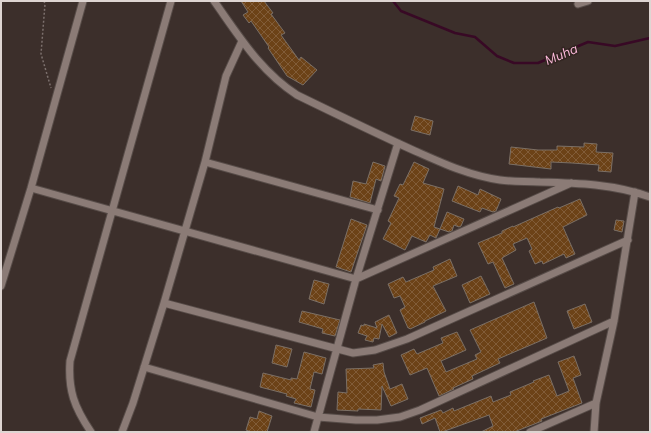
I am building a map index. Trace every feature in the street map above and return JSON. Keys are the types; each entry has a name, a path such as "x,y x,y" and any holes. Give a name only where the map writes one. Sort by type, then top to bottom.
{"street":[{"path":"1,286 31,188 83,1"},
{"path":"91,432 84,422 73,399 69,378 70,361 171,1"},
{"path":"214,1 259,63 286,87 297,95 398,143 476,175 501,180 610,186 650,197"},
{"path":"578,4 588,1"},
{"path":"122,432 133,403 164,303 205,162 226,76 242,41"},
{"path":"314,432 356,279 398,143"},
{"path":"205,162 378,210"},
{"path":"31,188 112,212 356,279 571,183"},
{"path":"594,432 596,403 614,320 635,192"},
{"path":"164,303 353,353 375,350 407,340 628,240"},
{"path":"144,367 318,417 377,420 400,417 420,410 614,320"},
{"path":"530,432 596,403"}],"path":[{"path":"44,1 41,54 50,86 56,96"}],"building":[{"path":"241,1 264,1 273,13 271,14 285,33 281,35 299,60 301,57 317,70 303,85 287,76 251,21 249,23 243,15 248,12"},
{"path":"415,116 433,121 430,135 411,130"},
{"path":"584,143 597,144 596,152 613,153 611,172 598,171 599,165 551,162 551,169 509,164 511,147 538,150 557,150 557,146 584,147"},
{"path":"373,162 385,166 381,181 376,179 370,203 350,197 353,181 366,184"},
{"path":"414,162 429,169 423,183 444,189 434,227 440,229 436,238 430,235 426,242 412,236 405,250 383,239 391,223 388,221 399,198 394,196 400,184 403,185"},
{"path":"458,186 478,195 480,189 501,199 496,211 493,212 482,208 480,212 452,201"},
{"path":"580,199 587,215 563,227 575,254 566,258 564,254 543,264 542,261 535,264 529,251 532,249 527,238 513,244 516,250 502,258 514,284 505,288 493,262 488,264 478,243 502,233 502,231 513,226"},
{"path":"447,212 464,219 461,226 459,227 454,225 452,231 449,232 440,229"},
{"path":"351,219 367,225 351,272 336,267"},
{"path":"616,220 624,221 622,232 614,230"},
{"path":"450,259 457,276 433,286 446,311 410,329 408,328 400,310 405,307 400,296 394,298 388,284 403,277 406,282 434,270 433,267"},
{"path":"481,276 490,294 470,303 462,285"},
{"path":"314,280 329,284 324,304 309,299"},
{"path":"534,302 547,338 498,359 500,363 472,376 473,379 439,396 427,368 410,375 401,355 414,349 417,354 443,343 441,338 457,332 466,350 441,361 446,372 477,359 475,355 481,352 470,330"},
{"path":"585,304 592,322 574,329 567,311"},
{"path":"302,311 340,320 335,336 322,333 323,329 299,322"},
{"path":"389,315 397,333 389,337 382,324 379,339 374,338 373,342 365,340 367,336 358,333 361,325 364,326 364,324 377,328 375,322"},
{"path":"276,345 292,349 287,367 272,363"},
{"path":"304,352 326,358 322,374 314,372 310,389 315,390 311,407 294,403 296,399 286,396 287,394 260,387 263,373 291,380 291,378 297,379"},
{"path":"574,356 581,375 573,378 582,403 541,419 542,421 514,432 481,432 493,426 489,415 442,432 440,432 435,418 422,424 420,418 441,410 443,413 453,408 454,411 491,396 493,402 511,395 510,392 549,375 557,396 569,391 558,362"},
{"path":"383,363 384,372 390,389 402,384 408,399 391,406 382,386 381,410 337,410 338,392 347,393 346,369 374,368 373,365"},
{"path":"259,411 272,416 267,432 251,432 246,430 250,417 257,419"}],"waterway":[{"name":"Muha","path":"393,1 401,11 455,33 475,37 497,56 514,63 538,63 588,42 615,46 650,38"}]}
